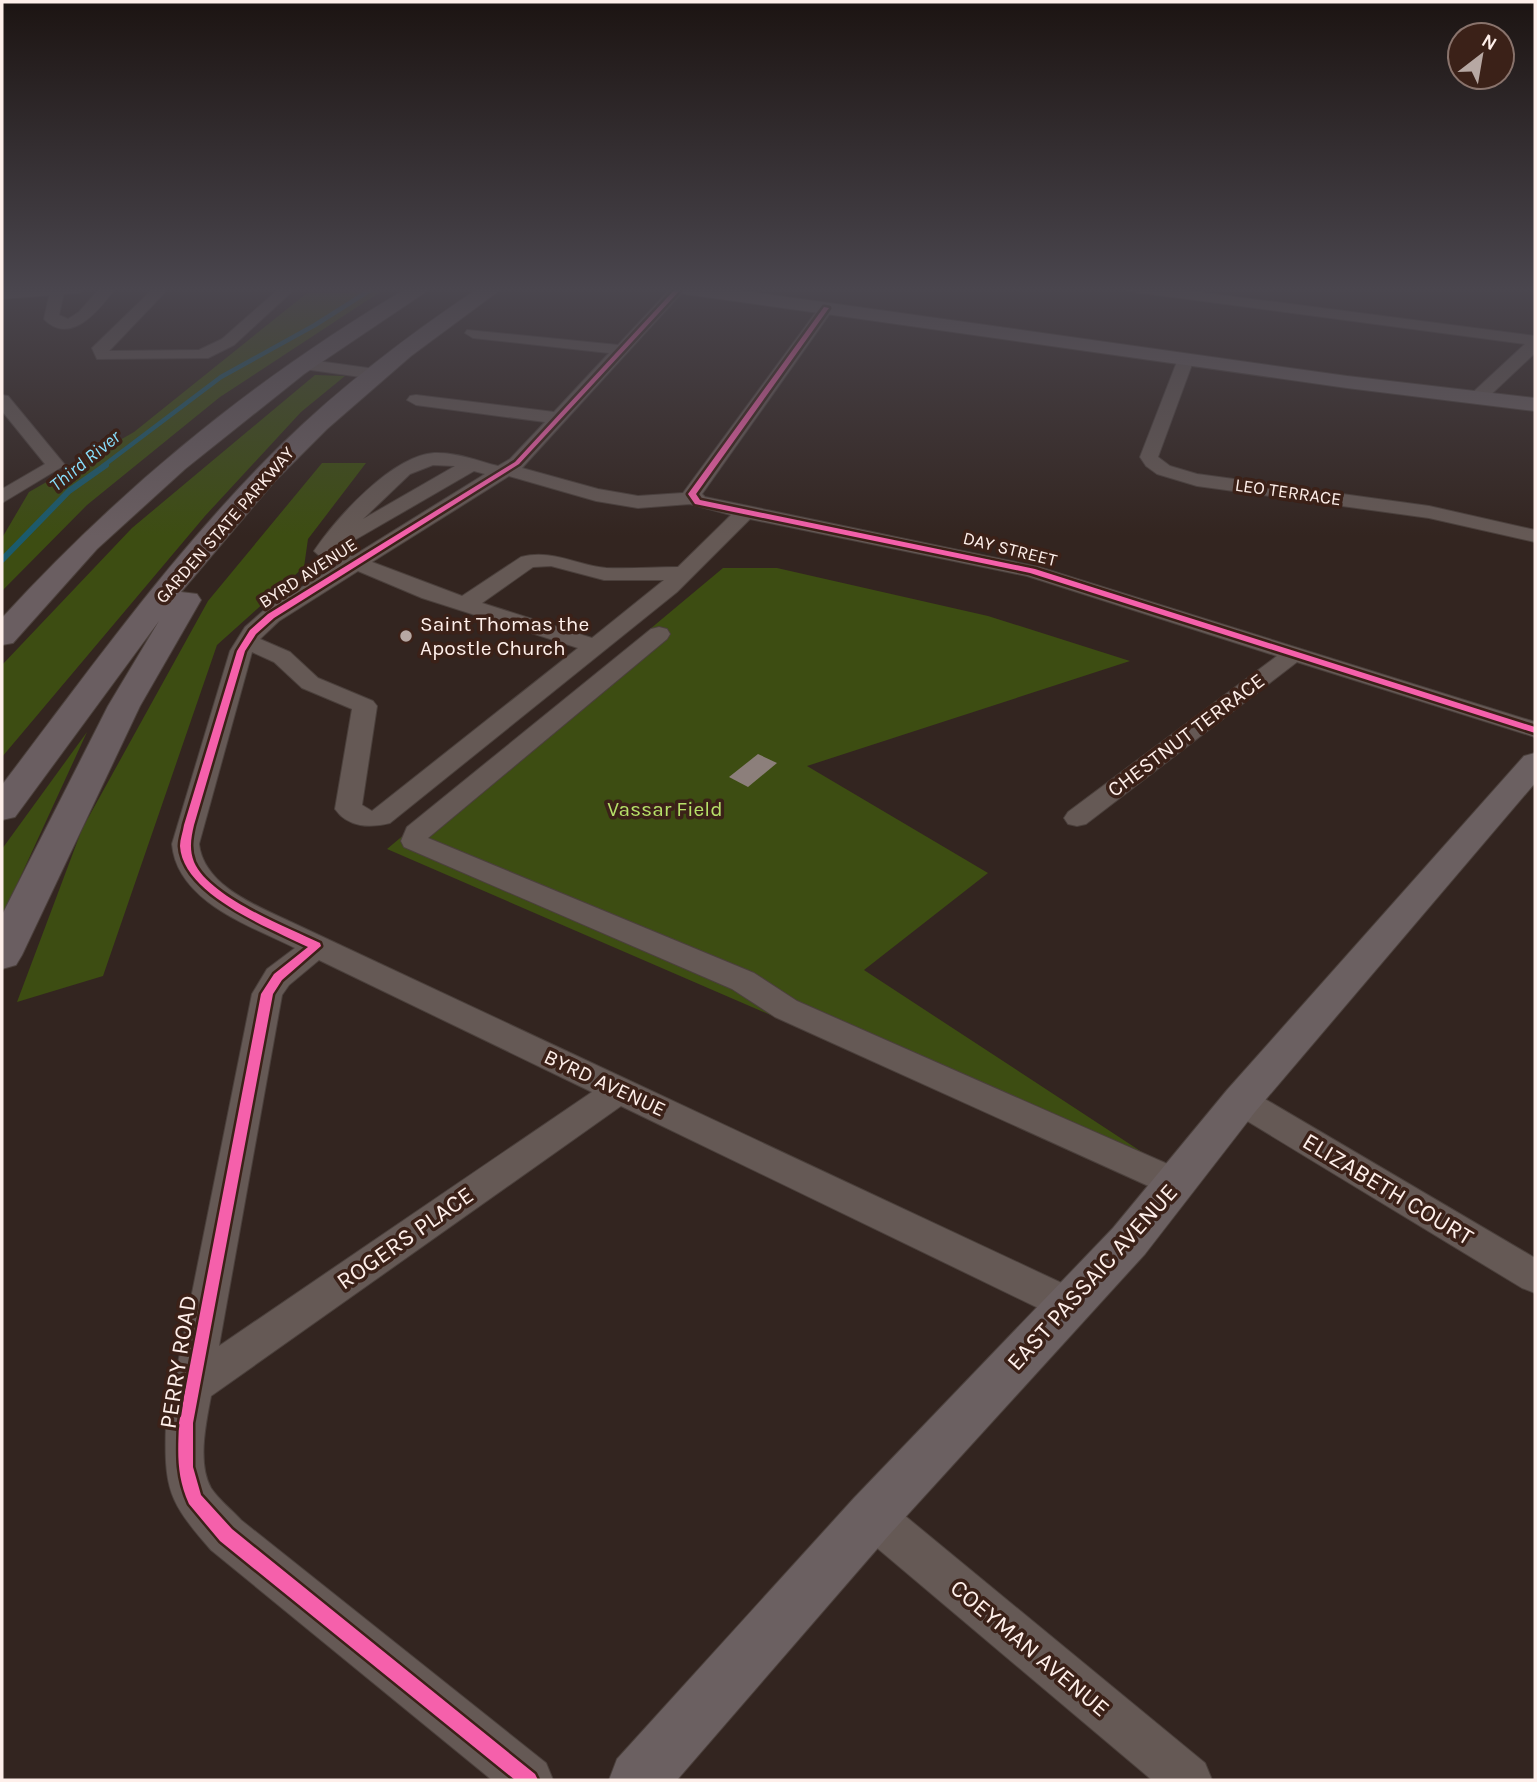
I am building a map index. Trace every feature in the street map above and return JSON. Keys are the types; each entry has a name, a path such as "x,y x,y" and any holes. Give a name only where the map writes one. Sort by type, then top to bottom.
{"highway":[{"path":"2,615 212,433 295,370"},
{"name":"GARDEN STATE PARKWAY","path":"2,809 155,604 266,474 320,421 379,370"},
{"path":"2,955 124,706 162,639 266,474"},
{"path":"2,636 98,532"}],"main road":[{"path":"1267,370 1535,405"},
{"name":"EAST PASSAIC AVENUE","path":"638,1780 872,1516 1129,1241 1241,1101 1535,764"}],"street":[{"path":"352,370 375,373"},
{"name":"BYRD AVENUE","path":"603,370 517,463 271,616 253,632 241,652 189,825 185,848 193,871 219,897 316,946 1070,1305"},
{"path":"693,498 692,494 781,370"},
{"name":"LEO TERRACE","path":"1182,370 1149,457 1152,463 1162,470 1197,480 1429,512 1535,536"},
{"path":"1476,399 1506,370"},
{"path":"2,400 56,465 2,497"},
{"path":"416,400 559,418"},
{"name":"DAY STREET","path":"327,548 378,489 421,460 436,458 638,502 693,498 698,502 1032,571 1535,730"},
{"path":"471,465 324,551 430,593 595,646"},
{"path":"406,503 437,513"},
{"path":"247,642 282,657 310,683 365,706 348,809 370,820 381,817 684,573 746,511"},
{"path":"467,603 528,561 551,560 613,575 684,573"},
{"path":"659,634 416,833 414,841 743,981 786,1009 1176,1183"},
{"name":"CHESTNUT TERRACE","path":"1077,818 1295,653"},
{"name":"PERRY ROAD","path":"316,946 278,977 267,994 186,1423 186,1467 194,1499 226,1535 529,1780"},
{"name":"ROGERS PLACE","path":"192,1387 619,1090"},
{"name":"ELIZABETH COURT","path":"1241,1101 1535,1277"},
{"name":"COEYMAN AVENUE","path":"872,1516 1188,1780"}],"green space":[{"path":"211,370 261,370 220,397 87,505 2,591 2,538 29,492 134,432"},
{"path":"315,375 345,376 301,412 205,516 2,757 2,665 132,528"},
{"path":"322,463 366,463 308,539 304,567 217,645 103,976 17,1002 82,829 208,601"},
{"name":"Vassar Field","path":"723,568 777,568 988,616 1130,661 807,766 988,873 864,970 1148,1156 782,1020 387,849"},
{"path":"87,732 2,917 2,849"}],"building":[{"path":"758,754 777,763 748,787 729,777"}],"waterway":[{"name":"Third River","path":"103,466 233,370"},
{"name":"Third River","path":"2,560 69,491 106,465"}],"cycle path":[{"path":"529,1780 226,1535 194,1499 185,1467 186,1423 267,994 278,977 316,946 259,919 217,894 201,880 189,864 185,844 241,651 253,632 271,616 517,463 603,370"},
{"path":"781,370 692,494 698,502 1032,571 1535,730"}],"place":[{"name":"Saint Thomas the Apostle Church","path":"406,636"}]}
